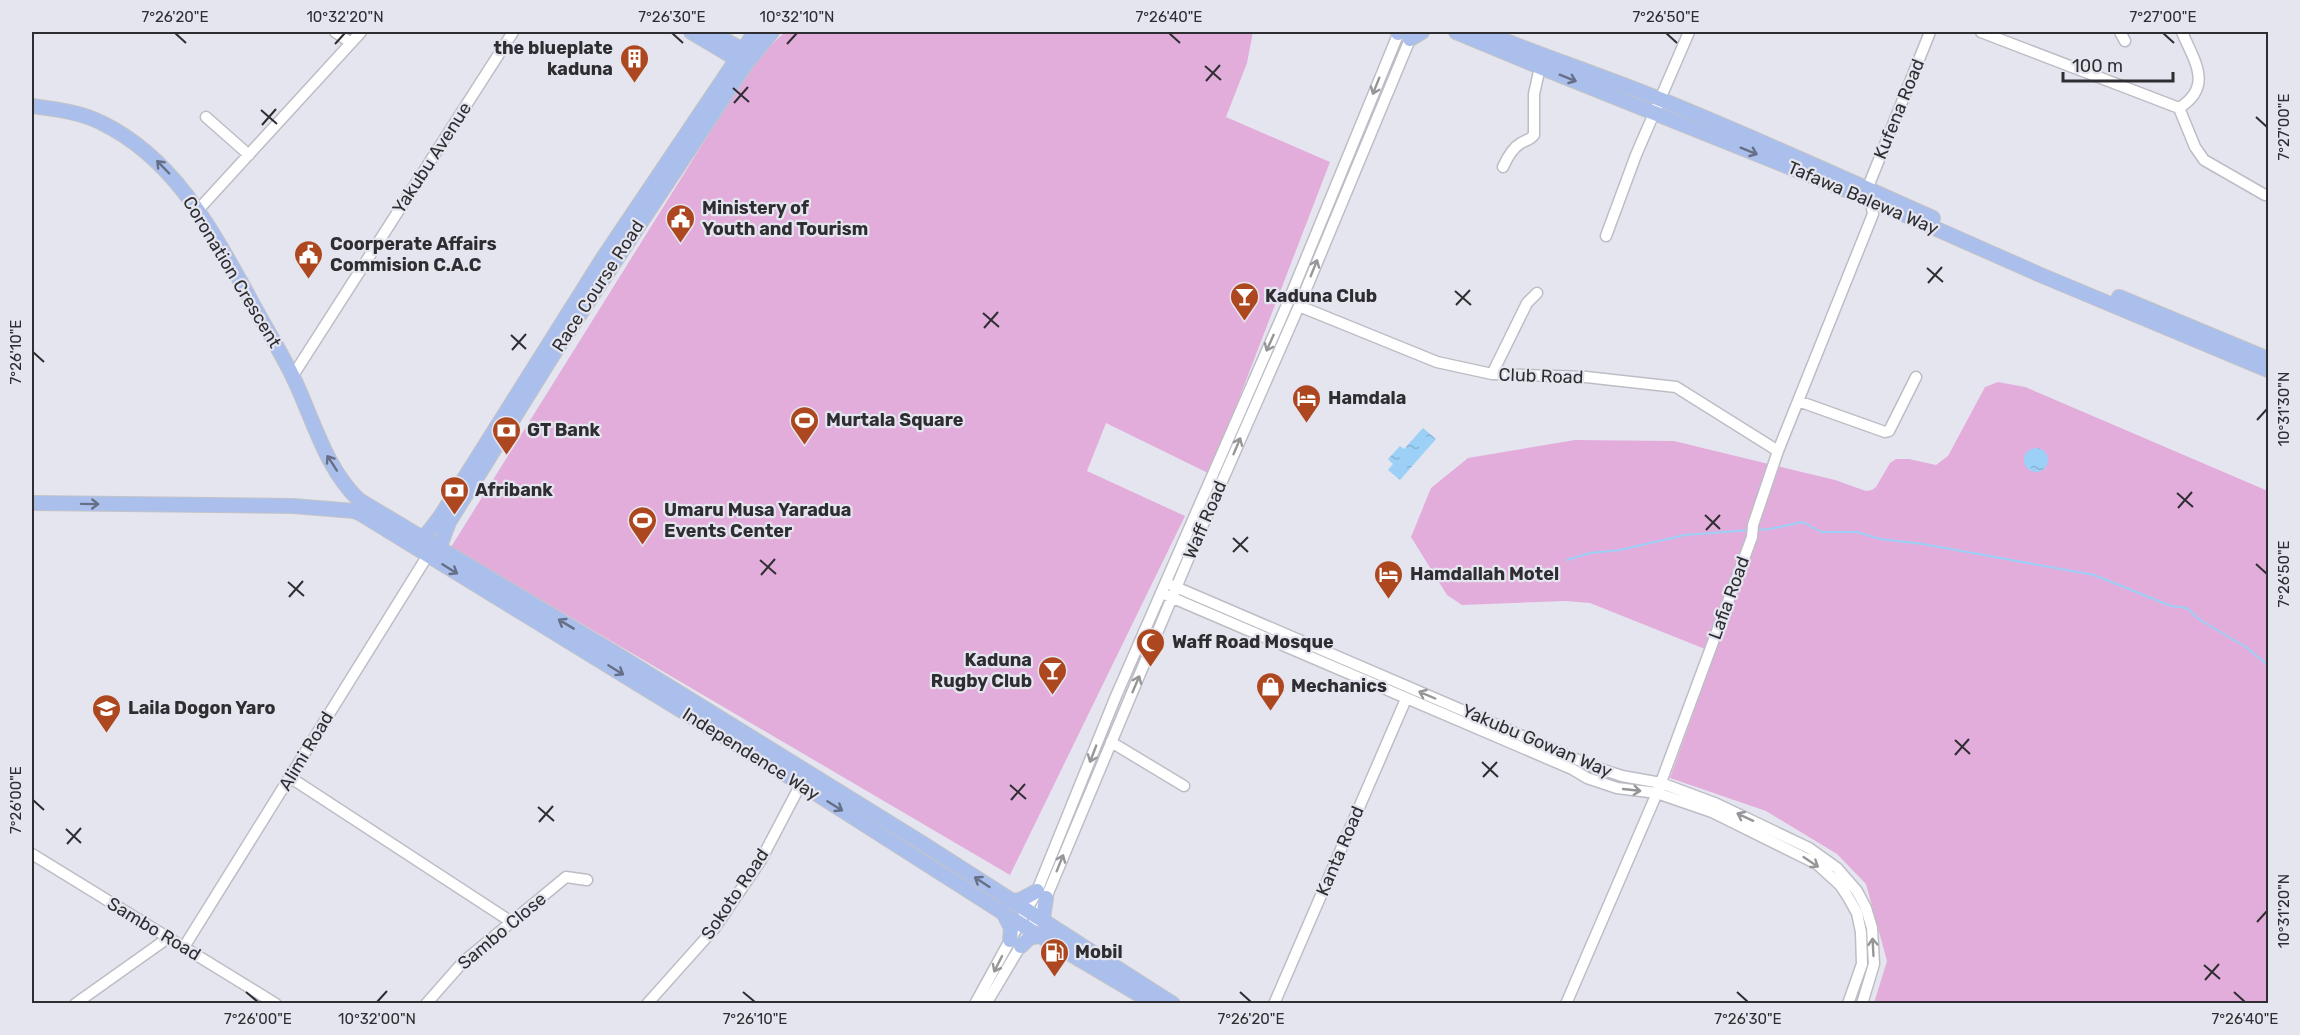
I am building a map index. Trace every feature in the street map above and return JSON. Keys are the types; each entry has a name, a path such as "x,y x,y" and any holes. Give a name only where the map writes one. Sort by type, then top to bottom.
{"main road":[{"path":"691,32 715,38 744,57"},
{"path":"715,38 749,32"},
{"name":"Race Course Road","path":"434,552 449,522 553,355 744,57 755,32"},
{"name":"Race Course Road","path":"423,539 440,517 603,258 722,79 772,32"},
{"name":"Tafawa Balewa Way","path":"1456,32 1654,113 1870,194 2268,359"},
{"name":"Tafawa Balewa Way","path":"1483,32 1660,99 1870,194 2043,276 2268,370"},
{"path":"715,38 721,61 722,79"},
{"name":"Coronation Crescent","path":"32,106 58,110 100,122 133,141 164,167 198,210 292,376 327,457 352,494 369,507"},
{"path":"33,505 320,507 338,501 343,494 344,481"},
{"name":"Independence Way","path":"320,507 361,514 615,653 804,778 1155,1004"},
{"name":"Independence Way","path":"369,507 423,539 434,552"},
{"path":"1041,895 1043,918 1035,926 1029,938 1015,943 1006,906 1041,895"},
{"name":"Independence Way","path":"1006,906 1025,909 1035,926 1173,1004"}],"street":[{"path":"335,32 351,43"},
{"path":"198,210 361,32"},
{"name":"Yakubu Avenue","path":"292,376 513,32"},
{"path":"1606,236 1654,113 1689,32"},
{"name":"Kufena Road","path":"1870,194 1930,32"},
{"path":"1981,32 2178,108 2195,147 2204,160 2265,195"},
{"path":"2178,108 2189,101 2198,90 2200,77 2182,32"},
{"name":"Waff Road","path":"1025,909 1041,895 1111,742 1299,306 1407,33"},
{"name":"Waff Road","path":"1041,895 1116,696 1407,33"},
{"path":"1503,167 1509,154 1518,144 1534,135 1534,94 1540,68"},
{"path":"206,117 249,155"},
{"name":"Lafia Road","path":"1566,1004 1659,788 1752,537 1753,525 1778,451 1873,214 1870,194"},
{"path":"1492,374 1527,303 1537,293"},
{"name":"Club Road","path":"1299,306 1437,362 1492,374 1586,377 1676,387 1778,451"},
{"path":"1798,401 1885,432 1889,431 1916,377"},
{"name":"Alimi Road","path":"184,947 291,778 339,697 434,552"},
{"path":"1166,612 1192,600 1183,573"},
{"name":"Yakubu Gowan Way","path":"1163,588 1364,674 1592,766 1717,804 1788,837 1824,857 1848,878 1866,908 1872,928 1874,964 1862,1004"},
{"name":"Yakubu Gowan Way","path":"1364,674 1406,699 1572,769 1587,778 1617,788 1659,788 1817,864 1840,885 1857,913 1862,964 1848,1004"},
{"name":"Kanta Road","path":"1275,1004 1406,699"},
{"path":"1111,742 1184,786"},
{"path":"291,778 510,921"},
{"name":"Sokoto Road","path":"647,1004 714,929 761,860 804,778"},
{"name":"Sambo Road","path":"32,854 276,1004"},
{"name":"Sambo Close","path":"426,1004 463,962 566,877 587,880"},
{"path":"975,1004 1015,943 1035,926"},
{"path":"75,1004 168,938"},
{"path":"986,1004 1015,943"}],"shaded area":[{"name":"Murtala Square","path":"785,32 1253,32 1247,63 1226,117 1330,162 1210,474 1106,423 1087,471 1185,516 1010,875 451,547 755,60"},
{"path":"1998,382 2025,387 2268,491 2268,1003 1874,1003 1887,961 1866,884 1837,854 1766,811 1670,778 1715,653 1590,603 1566,601 1462,605 1447,595 1411,537 1431,488 1468,458 1575,440 1674,441 1835,480 1866,491 1872,490 1890,463 1896,459 1909,459 1936,465 1948,456 1985,387"}],"water":[{"path":"1423,428 1436,439 1400,480 1388,470 1393,464 1388,459 1400,446 1404,449"},
{"path":"2036,448 2045,451 2048,460 2045,469 2036,472 2027,469 2024,460 2027,451"}],"waterway":[{"path":"1756,530 1803,522 1821,532 1857,532 1880,539 1923,544 2094,575 2171,606 2187,608 2200,620 2246,647 2268,665"},
{"path":"1567,560 1590,553 1620,550 1685,535 1750,530"}],"place":[{"name":"the blueplate kaduna","path":"634,84"},
{"name":"Ministery of Youth and Tourism","path":"681,244"},
{"name":"Coorperate Affairs Commision C.A.C","path":"309,280"},
{"name":"Kaduna Club","path":"1244,322"},
{"name":"Hamdala","path":"1307,424"},
{"name":"Murtala Square","path":"805,446"},
{"name":"GT Bank","path":"506,456"},
{"name":"Afribank","path":"454,516"},
{"name":"Umaru Musa Yaradua Events Center","path":"643,546"},
{"name":"Hamdallah Motel","path":"1389,600"},
{"name":"Waff Road Mosque","path":"1151,668"},
{"name":"Kaduna Rugby Club","path":"1053,696"},
{"name":"Mechanics","path":"1270,712"},
{"name":"Laila Dogon Yaro","path":"107,734"},
{"name":"Mobil","path":"1054,978"}]}
